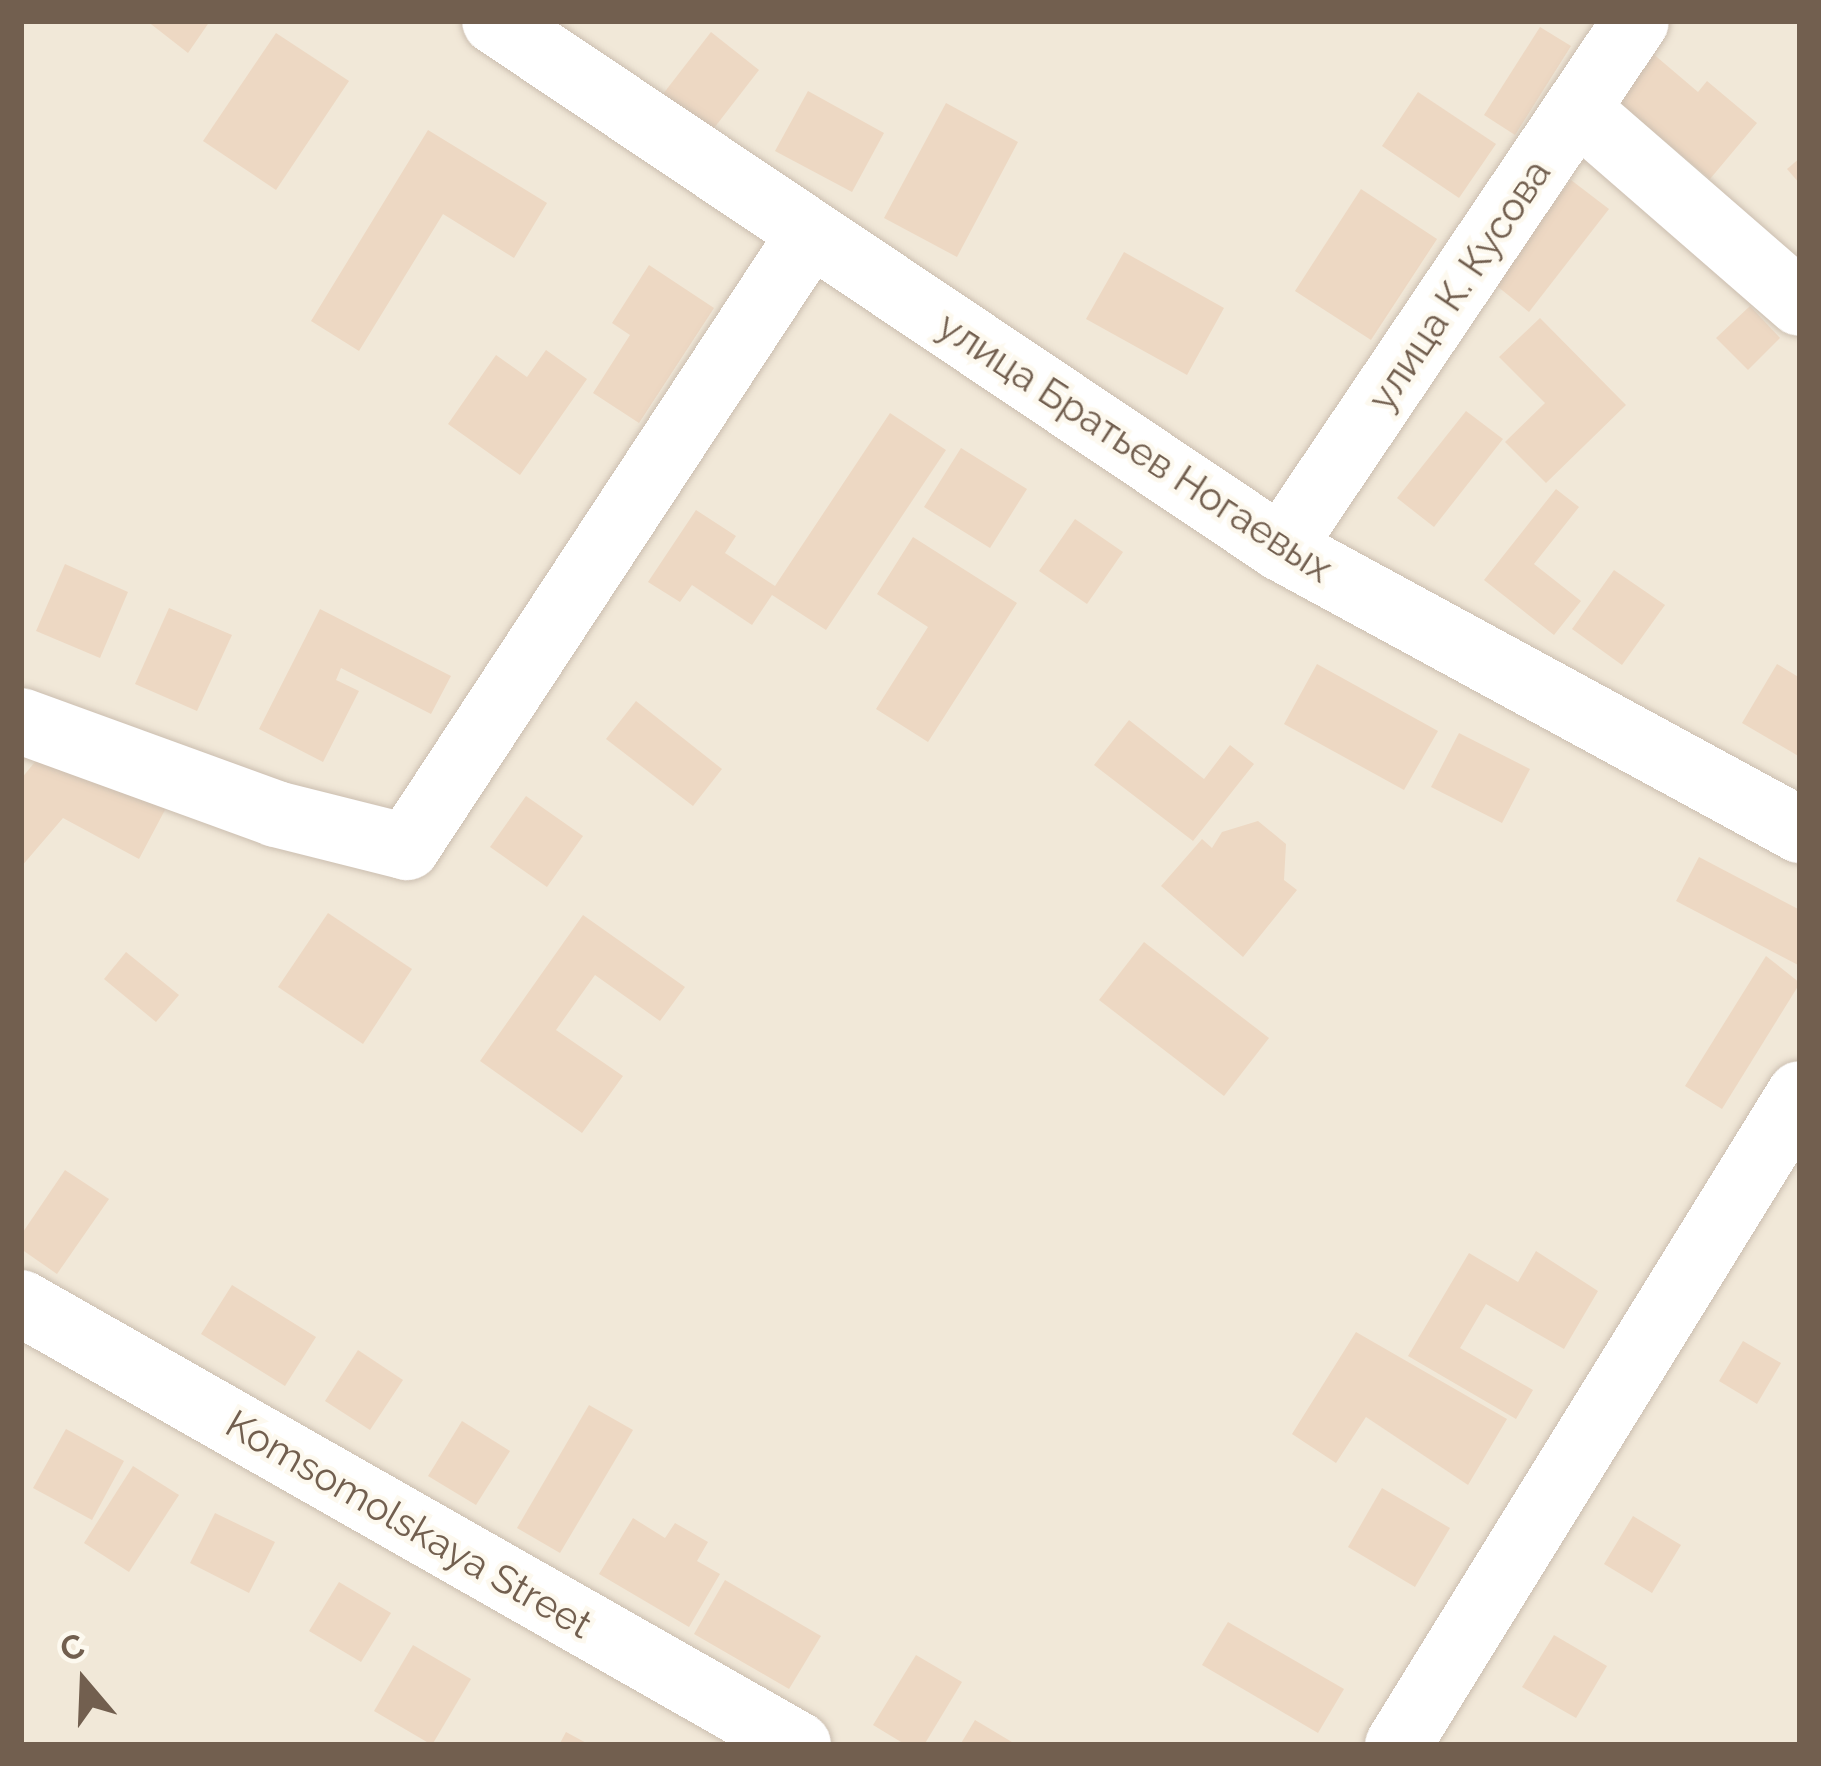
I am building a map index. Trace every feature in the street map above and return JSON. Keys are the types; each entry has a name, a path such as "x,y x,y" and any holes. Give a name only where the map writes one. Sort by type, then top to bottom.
{"street":[{"name":"улица Братьев Ногаевых","path":"495,21 1281,548 1800,830"},
{"name":"улица К. Кусова","path":"1281,548 1636,21"},
{"path":"1578,110 1800,303"},
{"path":"21,721 276,814 407,848 810,233"},
{"path":"1398,1745 1800,1094"},
{"name":"Komsomolskaya Street","path":"21,1303 798,1745"}],"shaded area":[{"path":"21,21 1800,21 1800,1745 21,1745"}],"building":[{"path":"147,21 210,21 188,53"},
{"path":"1540,27 1571,46 1515,135 1484,115"},
{"path":"711,32 759,70 711,132 663,94"},
{"path":"276,33 349,81 276,190 203,141"},
{"path":"1651,52 1698,92 1707,81 1757,123 1710,179 1613,98"},
{"path":"808,91 884,133 852,192 775,151"},
{"path":"1418,92 1496,144 1459,198 1382,146"},
{"path":"946,103 1018,142 957,257 884,218"},
{"path":"428,130 547,203 514,258 443,214 359,351 311,321"},
{"path":"1800,158 1800,184 1787,169"},
{"path":"1571,180 1609,209 1529,312 1492,282"},
{"path":"1361,189 1437,239 1371,340 1295,291"},
{"path":"1124,252 1224,308 1187,375 1086,319"},
{"path":"649,265 714,308 639,423 593,393 630,335 612,323"},
{"path":"1750,306 1780,338 1748,370 1716,338"},
{"path":"1540,318 1626,405 1546,483 1505,442 1545,403 1499,357"},
{"path":"546,350 587,379 520,475 448,424 496,355 527,377"},
{"path":"1466,411 1503,439 1434,527 1397,498"},
{"path":"890,413 946,450 826,630 772,595 752,625 692,585 680,602 648,582 696,510 736,536 725,553 775,586"},
{"path":"961,448 1027,489 990,548 924,507"},
{"path":"1556,489 1579,507 1534,564 1581,601 1554,635 1484,580"},
{"path":"1075,519 1123,552 1087,604 1039,571"},
{"path":"913,537 1017,603 928,742 876,709 928,627 877,594"},
{"path":"65,564 128,592 100,658 36,631"},
{"path":"1614,570 1665,605 1622,665 1572,629"},
{"path":"169,608 232,635 197,711 135,684"},
{"path":"320,609 451,676 431,714 341,668 336,680 359,691 323,762 259,729"},
{"path":"1317,664 1438,731 1404,790 1284,724"},
{"path":"1777,664 1800,678 1800,757 1742,723"},
{"path":"636,701 722,769 693,806 606,739"},
{"path":"1129,720 1204,779 1230,745 1254,764 1193,841 1094,765"},
{"path":"1459,733 1530,769 1502,823 1431,787"},
{"path":"48,746 166,808 139,859 63,818 21,867 21,779"},
{"path":"526,796 583,836 547,887 490,847"},
{"path":"1258,821 1286,844 1284,880 1297,890 1243,957 1161,886 1202,839 1212,848 1222,832"},
{"path":"1699,857 1800,910 1800,966 1676,901"},
{"path":"328,913 412,969 363,1044 278,987"},
{"path":"583,915 685,987 660,1021 595,975 556,1030 623,1076 582,1133 480,1061"},
{"path":"1144,942 1269,1038 1224,1096 1099,1000"},
{"path":"126,952 179,995 156,1022 104,979"},
{"path":"1766,956 1800,983 1722,1109 1685,1086"},
{"path":"65,1170 109,1199 57,1274 21,1249 21,1235"},
{"path":"1536,1251 1598,1291 1564,1349 1486,1304 1460,1348 1533,1390 1516,1419 1408,1356 1469,1253 1518,1282"},
{"path":"232,1285 316,1337 285,1386 201,1334"},
{"path":"1356,1332 1507,1419 1468,1485 1366,1417 1336,1463 1292,1434"},
{"path":"1743,1341 1781,1363 1757,1404 1719,1381"},
{"path":"358,1350 403,1380 370,1430 325,1401"},
{"path":"589,1405 633,1430 560,1553 517,1528"},
{"path":"462,1421 510,1451 476,1505 428,1476"},
{"path":"66,1429 124,1461 92,1520 33,1488"},
{"path":"133,1466 179,1495 129,1572 84,1543"},
{"path":"1382,1488 1450,1528 1415,1587 1348,1547"},
{"path":"215,1513 275,1542 249,1593 190,1563"},
{"path":"1633,1516 1681,1545 1652,1593 1604,1564"},
{"path":"633,1518 665,1538 675,1523 708,1542 697,1561 720,1574 689,1627 599,1574"},
{"path":"725,1580 821,1636 789,1689 694,1634"},
{"path":"339,1582 391,1613 361,1662 309,1631"},
{"path":"1228,1622 1344,1689 1318,1733 1202,1665"},
{"path":"1554,1635 1607,1666 1576,1718 1522,1687"},
{"path":"413,1645 471,1679 432,1745 374,1711"},
{"path":"916,1655 962,1682 924,1745 906,1745 873,1725"},
{"path":"975,1720 1017,1745 960,1745"},
{"path":"566,1732 590,1745 559,1745"}]}
